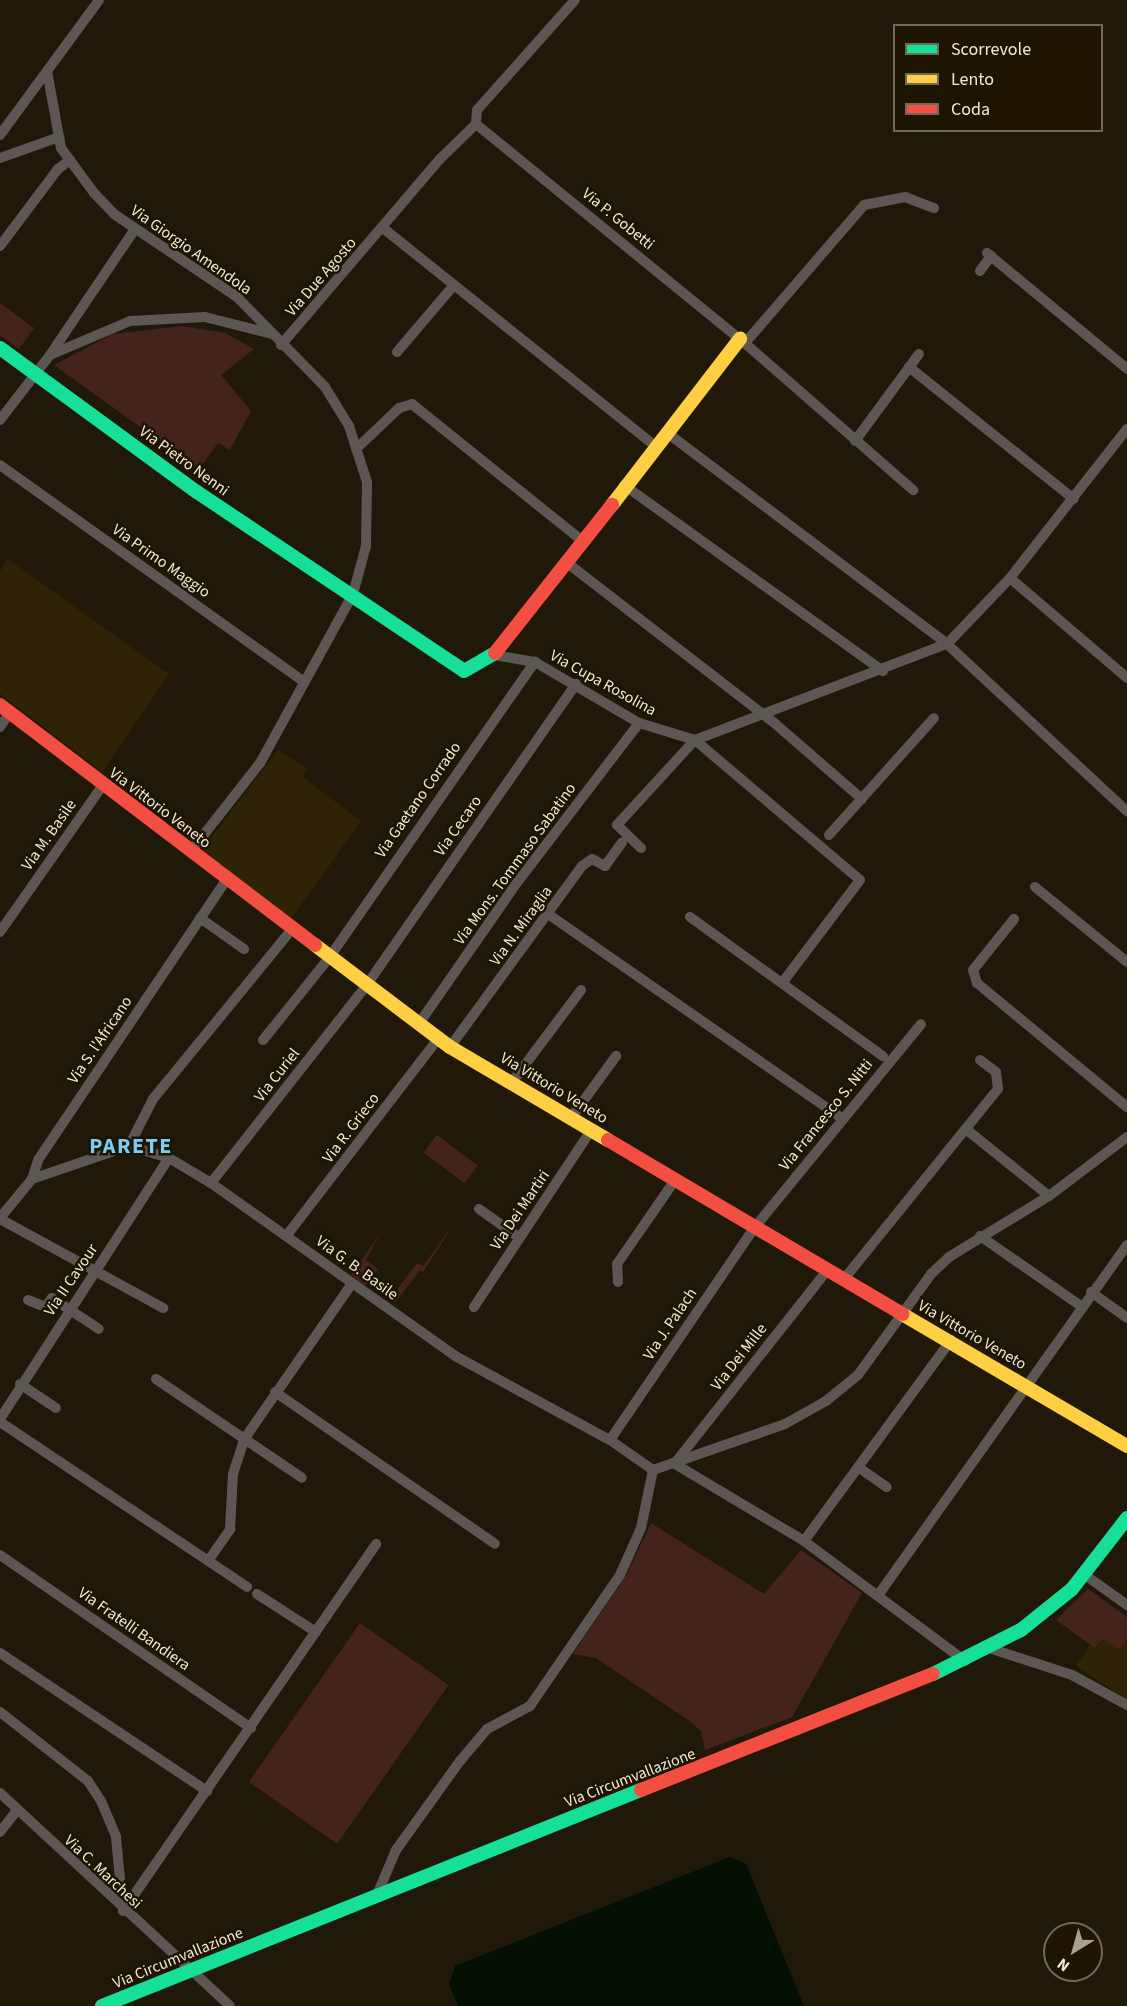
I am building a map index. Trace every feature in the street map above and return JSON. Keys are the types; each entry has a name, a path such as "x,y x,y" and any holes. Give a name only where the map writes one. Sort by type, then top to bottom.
{"street":[{"path":"0,135 99,0"},
{"path":"476,124 477,110 575,0"},
{"name":"Via Giorgio Amendola","path":"46,71 52,118 59,137 70,160 94,194 135,229 237,297 281,345 325,387 349,426 367,482 368,519 362,571 353,594 260,763 190,851"},
{"name":"Via Due Agosto","path":"281,345 440,159 476,124"},
{"name":"Via P. Gobetti","path":"476,124 743,341 913,490"},
{"path":"0,158 59,137"},
{"path":"0,246 58,170 70,160"},
{"path":"495,655 654,445 864,205 897,197 934,208"},
{"path":"383,228 654,445"},
{"path":"0,420 35,372 50,356 135,229"},
{"path":"980,271 989,254 1127,369"},
{"path":"397,352 454,285"},
{"path":"50,356 130,321 205,317 272,334"},
{"name":"Via Pietro Nenni","path":"0,348 197,492 353,594 464,671 495,655"},
{"path":"855,441 919,354"},
{"path":"909,367 1074,499"},
{"path":"356,448 399,408 412,404 581,540"},
{"path":"641,848 617,825 695,740 765,716 947,644 1011,578 1127,429"},
{"path":"666,432 947,644 1127,811"},
{"name":"Via Primo Maggio","path":"0,465 304,682"},
{"path":"624,485 883,671"},
{"path":"566,562 765,716 862,800"},
{"path":"1011,578 1127,678"},
{"name":"Via Cupa Rosolina","path":"495,655 535,662 639,723 695,740"},
{"name":"Via Gaetano Corrado","path":"263,1040 329,958 535,662"},
{"name":"Via Cecaro","path":"366,986 576,684"},
{"path":"0,726 5,709"},
{"name":"Via Vittorio Veneto","path":"5,709 227,879 290,931 444,1043 902,1314 951,1340 1127,1446"},
{"path":"829,835 934,718"},
{"name":"Via Mons. Tommaso Sabatino","path":"418,1025 516,884 639,723"},
{"path":"695,740 860,880 782,983"},
{"name":"Via M. Basile","path":"0,932 103,785"},
{"name":"Via N. Miraglia","path":"444,1043 548,914 582,866 592,859 604,866 622,843"},
{"name":"Via S. l'Africano","path":"0,1219 32,1179 38,1160 227,879"},
{"path":"1035,887 1127,963"},
{"path":"548,914 842,1118"},
{"path":"690,917 883,1056"},
{"path":"200,918 244,949"},
{"path":"1014,919 973,970 977,983 1127,1107"},
{"path":"32,1179 129,1146 153,1099 290,931"},
{"name":"Via Curiel","path":"211,1182 366,986"},
{"path":"512,1082 581,990"},
{"name":"Via Francesco S. Nitti","path":"755,1227 921,1024"},
{"name":"Via R. Grieco","path":"287,1234 444,1043"},
{"path":"571,1118 616,1056"},
{"path":"844,1279 998,1089 996,1072 980,1060"},
{"name":"Via Dei Martiri","path":"474,1307 591,1130"},
{"path":"967,1130 1049,1196"},
{"path":"376,1897 396,1850 460,1761 487,1729 531,1706 620,1575 641,1528 653,1470 785,1424 826,1401 858,1375 932,1274 980,1236 1049,1196 1127,1137"},
{"name":"Via G. B. Basile","path":"129,1146 169,1158 211,1182 287,1234 351,1285 457,1357 610,1440 653,1470"},
{"name":"Via II Cavour","path":"0,1420 20,1384 169,1158"},
{"path":"618,1282 617,1264 675,1180"},
{"path":"479,1209 520,1238"},
{"path":"0,1219 163,1308"},
{"name":"Via J. Palach","path":"610,1440 755,1227"},
{"path":"980,1236 1081,1306"},
{"path":"879,1594 1081,1306 1127,1245"},
{"name":"Via Dei Mille","path":"675,1464 828,1269"},
{"path":"208,1561 231,1529 233,1474 245,1438 351,1285"},
{"path":"1091,1293 1127,1318"},
{"path":"28,1300 45,1307 52,1298 99,1329"},
{"path":"804,1541 951,1340"},
{"path":"156,1379 302,1478"},
{"path":"20,1384 56,1408"},
{"path":"275,1392 495,1544"},
{"path":"0,1420 247,1587"},
{"path":"675,1464 804,1541 879,1594 965,1661"},
{"path":"858,1467 887,1487"},
{"name":"Via Circumvallazione","path":"102,2006 992,1649 1045,1612 1085,1575 1127,1518"},
{"path":"123,1911 376,1544"},
{"name":"Via Fratelli Bandiera","path":"0,1555 251,1728"},
{"path":"1085,1575 1127,1605"},
{"path":"257,1594 316,1632"},
{"path":"992,1649 1072,1675 1127,1705"},
{"path":"0,1653 207,1791"},
{"path":"0,1712 88,1781 101,1801 116,1837 123,1911"},
{"name":"Via C. Marchesi","path":"0,1793 123,1911 230,2006"},
{"path":"0,1832 17,1810"}],"shaded area":[{"path":"0,303 34,328 19,349 0,335"},
{"path":"182,326 225,333 254,349 221,375 251,411 230,450 218,443 199,469 54,365 113,334"},
{"path":"8,559 169,674 102,772 0,694 0,571"},
{"path":"278,750 307,768 303,777 361,821 291,919 202,850"},
{"path":"437,1135 478,1166 464,1183 424,1153"},
{"path":"454,1224 423,1272 420,1270 395,1303 390,1299 417,1263 423,1266"},
{"path":"379,1235 366,1260 378,1269 366,1286 351,1275"},
{"path":"651,1523 764,1594 801,1550 862,1593 792,1717 705,1750 701,1731 691,1722 596,1658 573,1654 626,1576"},
{"path":"1088,1589 1127,1617 1127,1639 1119,1650 1102,1639 1095,1648 1056,1620"},
{"path":"360,1623 448,1685 337,1844 249,1782"},
{"path":"1102,1639 1119,1650 1127,1639 1127,1700 1076,1666 1090,1645 1096,1648"},
{"path":"730,1857 746,1864 804,2006 458,2006 449,1984 455,1966"}],"traffic: fast":[{"path":"0,348 197,492 464,671 495,653"},
{"path":"933,1674 1021,1630 1072,1589 1127,1518"},
{"path":"102,2006 641,1790"}],"traffic: slow":[{"path":"612,505 740,339"},
{"path":"315,945 450,1047 608,1140"},
{"path":"902,1314 1127,1446"}],"traffic: jam":[{"path":"495,653 612,505"},
{"path":"0,705 315,945"},
{"path":"608,1140 902,1314"},
{"path":"641,1790 933,1674"}],"district":[{"name":"PARETE","path":"131,1147"}]}
